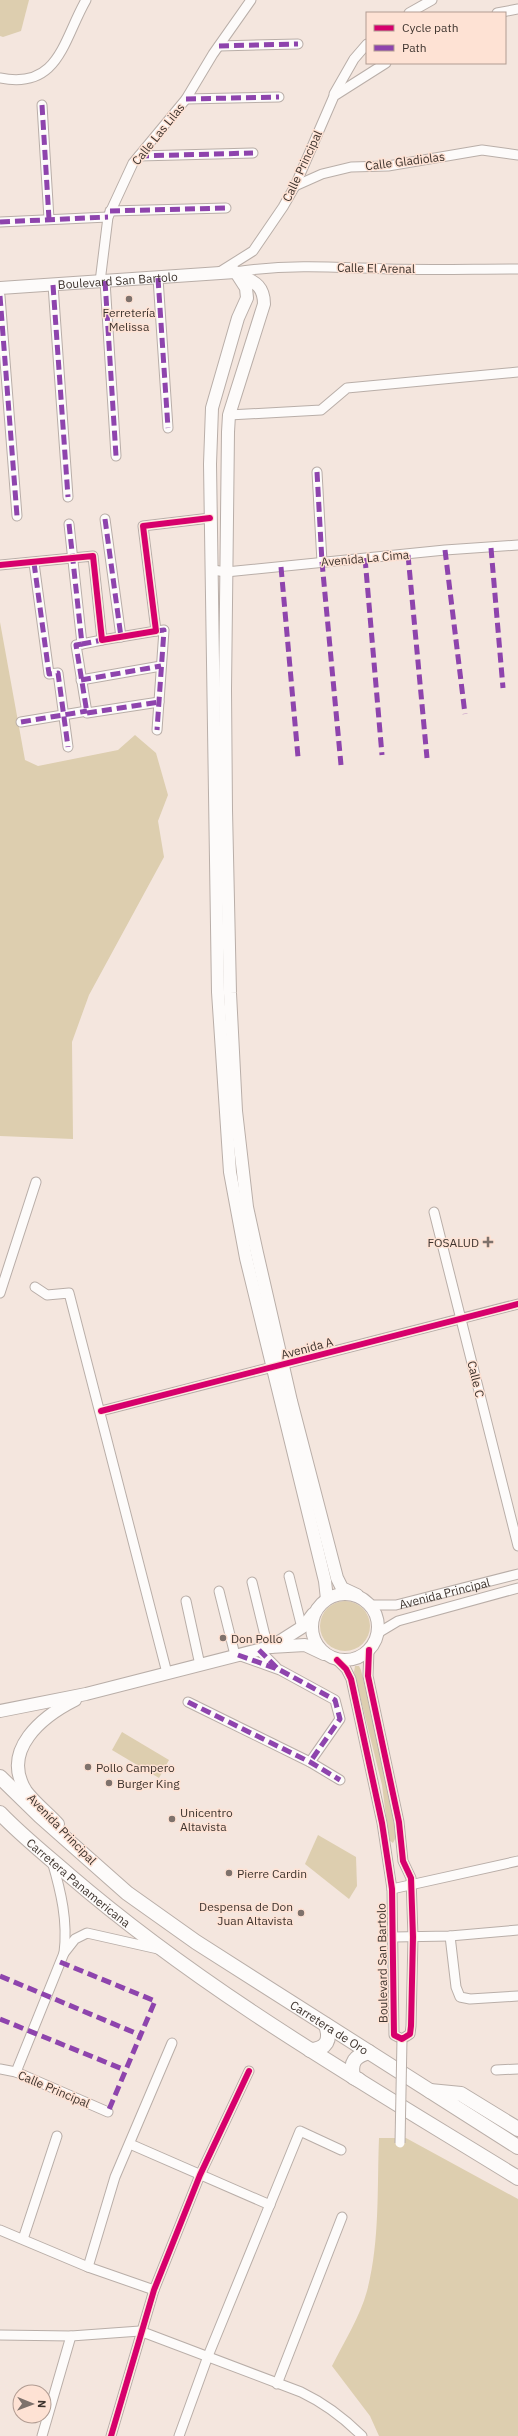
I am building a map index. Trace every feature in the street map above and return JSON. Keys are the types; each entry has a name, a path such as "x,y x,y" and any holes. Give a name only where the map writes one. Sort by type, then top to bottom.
{"highway":[{"name":"Carretera Panamericana","path":"0,1777 107,1876 144,1904"},
{"name":"Carretera Panamericana","path":"0,1813 52,1860 159,1949"},
{"name":"Carretera de Oro","path":"144,1904 196,1942 426,2090 518,2147"},
{"path":"159,1949 310,2050 518,2178"},
{"path":"310,2050 318,2049 328,2041 330,2035 326,2025"},
{"path":"366,2084 353,2077 352,2068 357,2056 369,2052"},
{"path":"426,2090 461,2094 518,2128"}],"main road":[{"name":"Boulevard San Bartolo","path":"0,288 235,272"},
{"path":"235,272 257,284 264,292 264,304 229,415 226,572 226,810 230,993 236,1111 247,1206 278,1366 325,1581 327,1598"},
{"path":"235,272 246,288 247,298 238,318 212,408 210,518 213,570 214,813 218,992 225,1116 237,1216 337,1578 342,1588 357,1595 370,1605 376,1614 378,1633 369,1650 354,1660 337,1660 324,1654 312,1635 312,1618 327,1598 341,1593 357,1595"},
{"name":"Avenida Principal","path":"266,1648 302,1628 316,1611"},
{"name":"Avenida Principal","path":"0,1711 86,1694 266,1648 305,1645 324,1654"},
{"name":"Avenida Principal","path":"86,1694 52,1712 30,1730 21,1747 18,1766 20,1777 26,1790 107,1876"}],"street":[{"path":"0,78 30,79 45,72 58,57 86,0"},
{"name":"Calle Las Lilas","path":"116,456 102,281 109,214 133,164 186,99 219,46 251,0"},
{"path":"411,12 432,0"},
{"path":"502,12 518,9"},
{"path":"219,46 298,44"},
{"name":"Calle Principal","path":"218,273 253,251 295,186 334,96 354,59 366,45"},
{"path":"334,96 384,64"},
{"path":"186,99 279,97"},
{"path":"42,105 49,219"},
{"name":"Calle Gladiolas","path":"295,186 322,174 351,167 388,166 434,160 462,152 482,150 518,155"},
{"path":"139,156 252,153"},
{"path":"0,222 109,214 226,208"},
{"name":"Calle El Arenal","path":"235,272 274,266 307,265 387,269 518,269"},
{"path":"158,278 168,428"},
{"path":"53,285 68,497"},
{"path":"0,296 17,516"},
{"path":"229,415 321,410 347,388 518,372"},
{"path":"317,472 322,562"},
{"path":"156,631 143,526 210,518"},
{"path":"105,519 121,637"},
{"path":"69,524 82,644"},
{"name":"Avenida La Cima","path":"213,570 226,572 445,550 518,545"},
{"path":"0,565 34,563 93,556 102,640"},
{"path":"34,563 49,674 58,673 68,747"},
{"path":"87,711 76,645 164,630 157,730"},
{"path":"81,680 161,666"},
{"path":"21,722 87,711 87,713 159,702"},
{"path":"0,1293 36,1182"},
{"name":"Calle C","path":"434,1212 518,1546"},
{"path":"35,1287 47,1295 69,1293 101,1411 167,1673"},
{"name":"Avenida A","path":"101,1411 518,1304"},
{"name":"Avenida Principal","path":"370,1605 396,1605 518,1574"},
{"path":"290,1576 302,1628"},
{"path":"252,1582 266,1648 280,1670"},
{"name":"Avenida Principal","path":"378,1633 398,1621 518,1588"},
{"path":"219,1591 236,1655 280,1670 335,1700 340,1719 310,1762"},
{"path":"186,1601 200,1665"},
{"path":"369,1650 367,1672 402,1848 403,1861 411,1884 413,1937 411,2026 410,2034 402,2039 400,2143"},
{"name":"Boulevard San Bartolo","path":"337,1660 346,1669 351,1679 387,1849 392,1889 394,1937 394,2035 402,2039"},
{"path":"188,1702 310,1762 340,1780"},
{"path":"387,1849 402,1848"},
{"path":"16,2072 64,1953 66,1936 62,1893 52,1860"},
{"path":"392,1889 518,1861"},
{"path":"394,1937 450,1936 518,1930"},
{"path":"64,1953 75,1939 87,1933 159,1949"},
{"path":"450,1936 456,1988 460,1997 470,1999 518,1996"},
{"path":"88,2267 115,2177 172,2043"},
{"name":"Calle Principal","path":"0,2069 16,2072 108,2112"},
{"path":"496,2070 518,2069"},
{"path":"111,2436 140,2331 154,2290 200,2175 249,2070"},
{"path":"179,2436 208,2356 300,2132 341,2150"},
{"path":"23,2239 57,2136"},
{"path":"130,2144 270,2205"},
{"path":"277,2384 342,2216"},
{"path":"0,2230 88,2267 154,2290"},
{"path":"0,2335 71,2336 140,2331 208,2356 318,2400 362,2436"},
{"path":"42,2436 71,2336"}],"shaded area":[{"path":"0,0 29,0 21,31 3,37 0,36"},
{"path":"0,622 25,760 38,766 118,750 135,735 156,753 168,795 158,821 164,857 89,995 72,1042 73,1139 0,1136"},
{"path":"345,1601 355,1603 363,1608 368,1616 370,1626 368,1636 363,1644 355,1649 345,1651 335,1649 327,1644 322,1636 320,1626 322,1616 327,1608 335,1603"},
{"path":"355,1666 359,1666 361,1670 388,1783 396,1837 393,1843 389,1840 382,1785 354,1672"},
{"path":"122,1732 169,1760 159,1778 112,1750"},
{"path":"318,1835 356,1857 357,1886 349,1899 305,1864"},
{"path":"379,2138 406,2138 518,2199 518,2436 379,2436 370,2416 332,2366 364,2301 371,2272 376,2234"}],"marked path":[{"path":"219,46 298,44"},
{"path":"186,99 279,97"},
{"path":"42,105 49,219"},
{"path":"139,156 253,153"},
{"path":"110,211 226,208"},
{"path":"0,222 108,217"},
{"path":"158,278 168,428"},
{"path":"105,281 116,456"},
{"path":"53,285 68,497"},
{"path":"0,296 17,516"},
{"path":"317,472 322,562 341,765"},
{"path":"105,519 121,637"},
{"path":"69,524 82,644 102,640"},
{"path":"491,548 503,688"},
{"path":"445,550 465,714"},
{"path":"408,555 427,758"},
{"path":"365,558 382,755"},
{"path":"34,563 49,674 58,673 68,747"},
{"path":"281,567 298,757"},
{"path":"156,631 164,630 157,730"},
{"path":"82,644 76,645 87,713 159,702"},
{"path":"81,680 161,666"},
{"path":"21,722 87,711"},
{"path":"259,1650 277,1668"},
{"path":"238,1655 280,1670 335,1700 340,1719 310,1762"},
{"path":"188,1702 310,1762 340,1780"},
{"path":"60,1962 155,2001 108,2112"},
{"path":"0,1976 140,2035"},
{"path":"0,2019 125,2070"}],"cycle path":[{"path":"0,565 93,556 102,640 156,631 143,526 210,518"},
{"path":"101,1411 518,1304"},
{"path":"337,1660 346,1669 351,1679 382,1823 392,1889 394,2035 402,2039 410,2034 411,2026 413,1937 411,1878 403,1861 399,1822 368,1676 369,1650"},
{"path":"111,2436 154,2290 200,2175 249,2071"}],"place":[{"name":"Ferretería Melissa","path":"129,299"},
{"name":"FOSALUD","path":"488,1242"},
{"name":"Don Pollo","path":"223,1638"},
{"name":"Pollo Campero","path":"88,1767"},
{"name":"Burger King","path":"109,1783"},
{"name":"Unicentro Altavista","path":"172,1819"},
{"name":"Pierre Cardin","path":"229,1873"},
{"name":"Despensa de Don Juan Altavista","path":"301,1913"}]}
